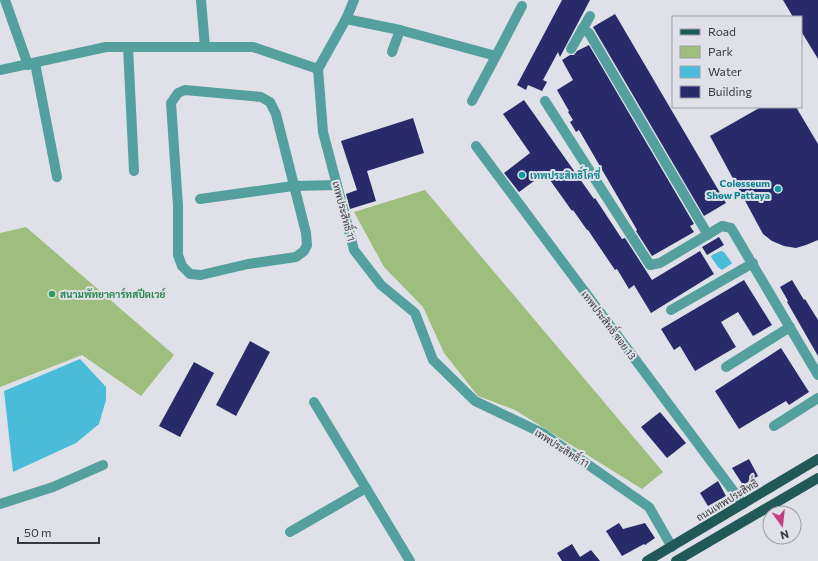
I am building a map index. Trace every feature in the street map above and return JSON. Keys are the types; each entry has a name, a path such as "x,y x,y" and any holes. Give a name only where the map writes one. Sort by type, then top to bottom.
{"main road":[{"name":"ถนนเทพประสิทธิ์","path":"647,561 818,459"},
{"path":"676,561 818,478"}],"street":[{"path":"4,0 32,64 56,177"},
{"path":"201,0 205,47"},
{"path":"0,70 106,47 253,47 318,69 346,19 354,0"},
{"path":"472,101 522,6"},
{"path":"571,49 590,16"},
{"path":"346,19 400,30 496,56"},
{"path":"582,29 589,33 708,235"},
{"path":"392,52 400,30"},
{"path":"128,47 134,171"},
{"name":"เทพประสิทธิ์ 11","path":"318,69 323,132 354,250 381,285 415,313 433,360 475,401 544,434 649,507 672,547"},
{"path":"185,90 265,99 273,107 276,114 293,186 306,233 307,245 304,251 296,257 248,264 201,276 190,274 182,266 178,255 178,206 171,103 174,97 178,93 185,90"},
{"path":"545,101 650,265 660,263 722,226 731,228 818,375"},
{"name":"เทพประสิทธิ์ ซอย 13","path":"476,146 743,504"},
{"path":"200,198 293,186 337,184"},
{"path":"671,310 752,263"},
{"path":"726,367 790,327"},
{"path":"774,426 818,398"},
{"path":"314,402 407,560"},
{"path":"0,504 53,487 103,465"},
{"path":"290,532 366,488"}],"green space":[{"path":"425,190 663,472 642,489 515,410 478,396 444,353 423,307 384,267 354,212"},
{"name":"สนามพัทยาคาร์ทสปีดเวย์","path":"26,227 174,355 141,396 82,355 0,387 0,233"}],"water":[{"path":"721,251 724,252 732,263 722,270 711,257 712,255"},
{"path":"80,359 106,387 106,400 99,424 76,443 13,472 4,391"}],"building":[{"path":"562,0 590,0 560,57 558,52 543,80 547,82 542,91 528,85 526,90 517,85"},
{"path":"783,0 818,0 818,59 802,33 802,16 792,16"},
{"path":"615,14 726,203 704,216 593,27"},
{"path":"589,45 694,224 690,226 694,232 652,256 636,231 637,230 579,130 576,132 570,122 573,120 557,90 573,80 562,60 570,55 574,55 577,51"},
{"path":"524,100 594,199 595,198 622,239 625,238 652,280 700,251 714,274 651,313 634,285 629,289 617,269 615,270 588,230 573,210 572,211 545,173 519,192 504,173 530,153 503,114"},
{"name":"Colosseum Show Pattaya","path":"759,108 797,108 818,144 818,240 796,248 784,246 772,241 763,234 710,136"},
{"path":"413,118 424,153 367,171 376,201 350,209 346,194 357,190 341,141"},
{"path":"719,237 724,245 707,255 702,247"},
{"path":"744,280 772,325 753,336 738,312 721,322 736,347 695,371 680,346 674,350 661,329"},
{"path":"792,280 818,320 818,356 780,287"},
{"path":"250,341 270,352 236,416 216,405"},
{"path":"781,348 809,392 789,405 786,401 739,429 715,391"},
{"path":"194,362 214,373 180,437 159,426"},
{"path":"660,412 686,443 667,458 641,427"},
{"path":"749,459 758,476 743,485 732,468"},
{"path":"718,481 726,496 708,506 700,493"},
{"path":"619,523 623,529 645,523 655,538 645,545 644,544 622,556 606,531"},
{"path":"572,544 580,557 591,550 600,561 562,561 557,553"}],"place":[{"name":"เทพประสิทธิ์โคซี่","path":"522,175"},
{"name":"Colosseum Show Pattaya","path":"778,189"},
{"name":"สนามพัทยาคาร์ทสปีดเวย์","path":"52,294"}]}
